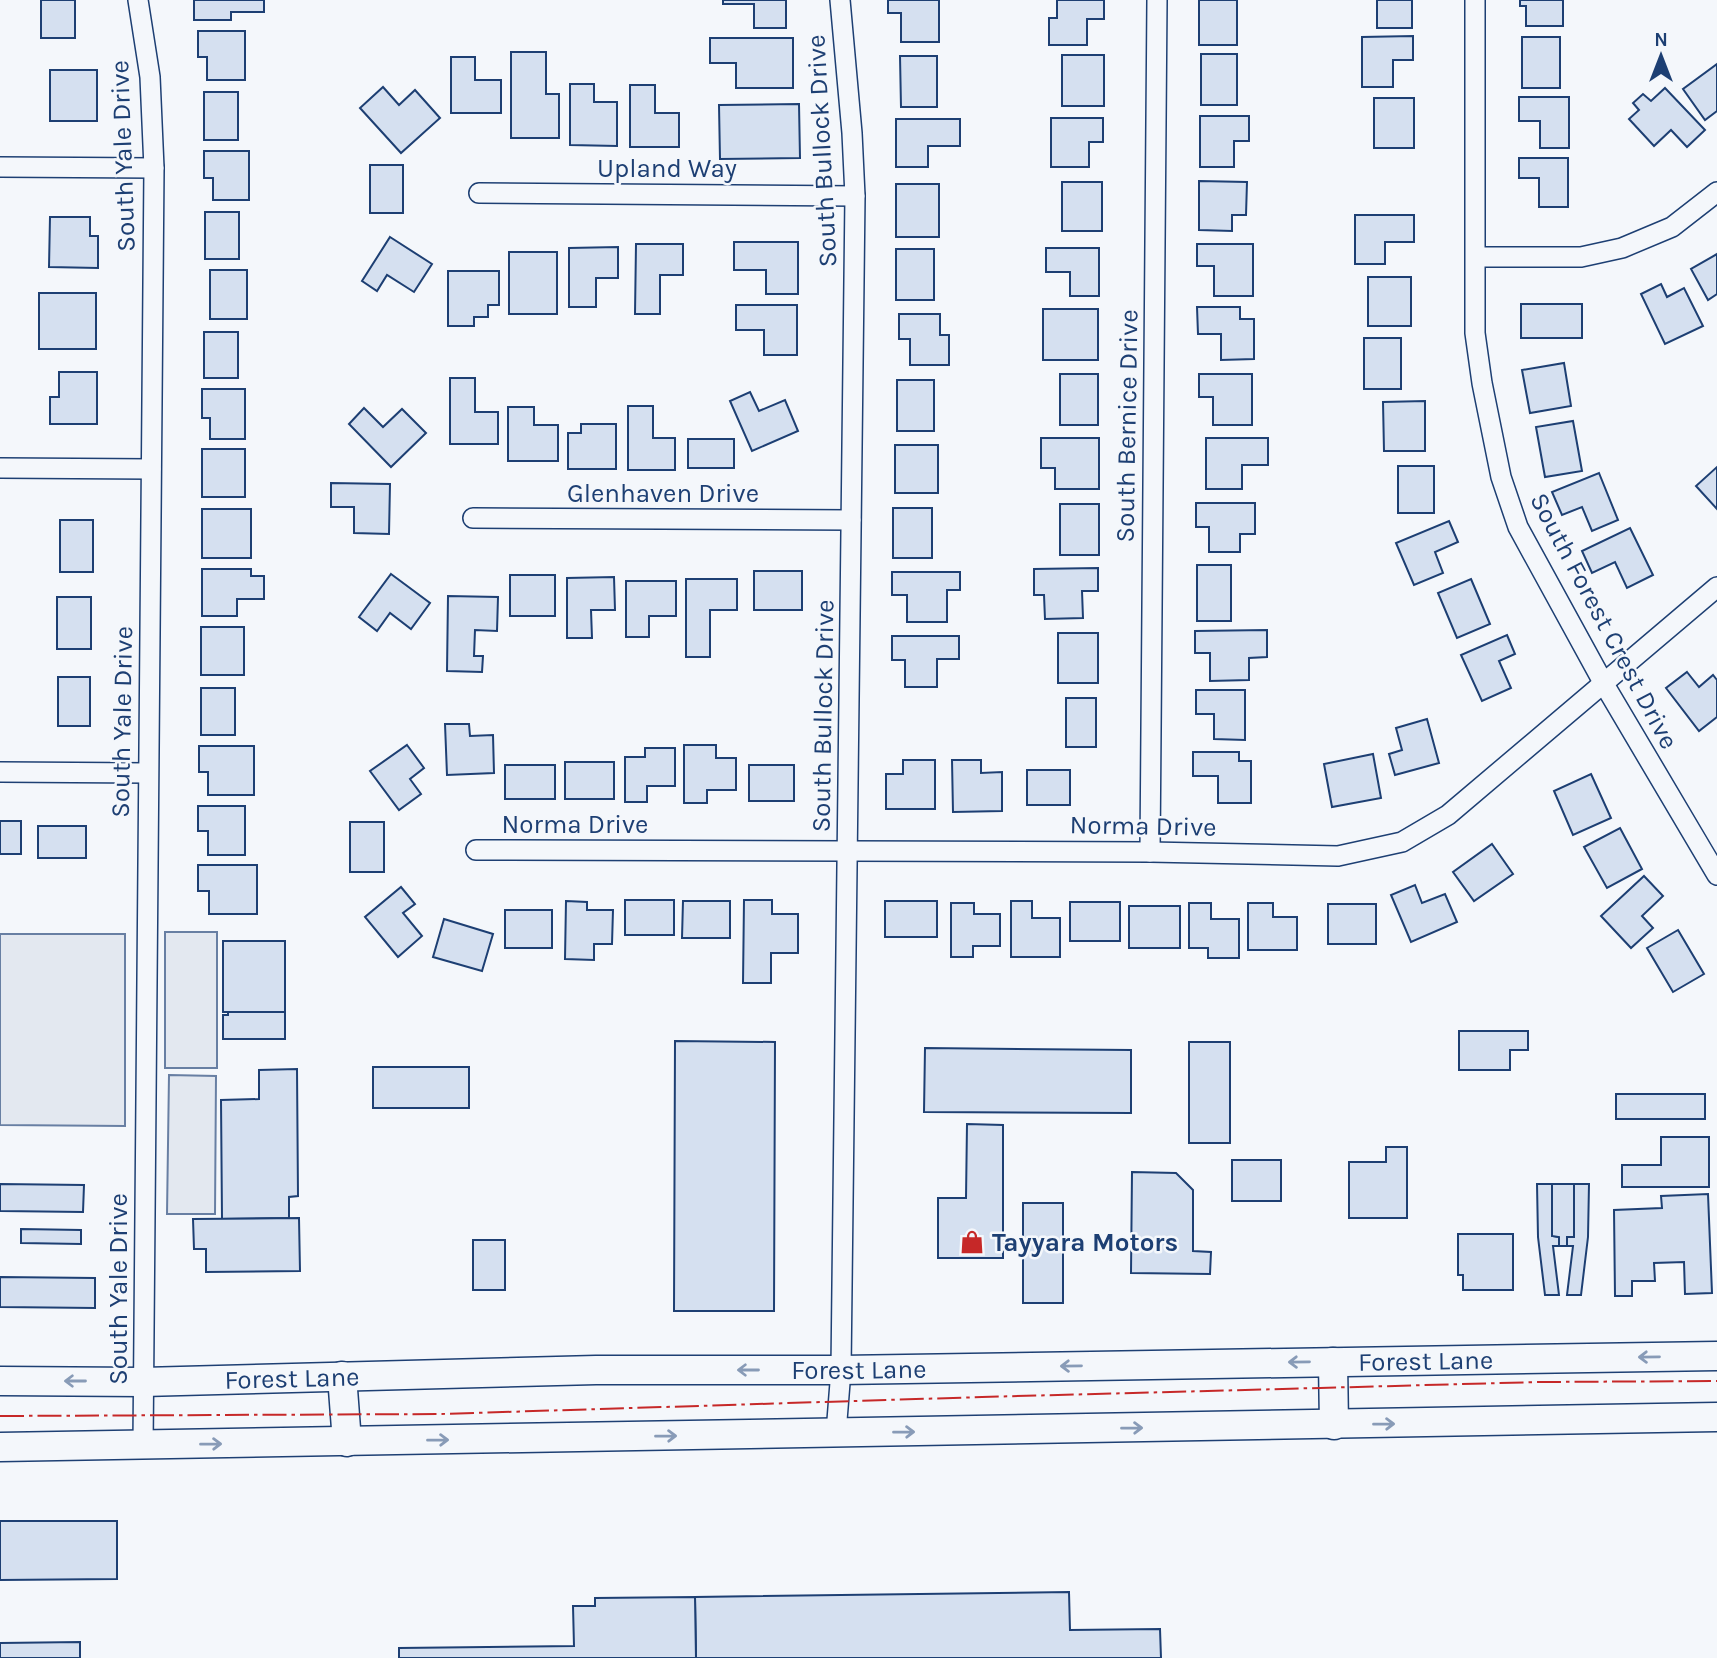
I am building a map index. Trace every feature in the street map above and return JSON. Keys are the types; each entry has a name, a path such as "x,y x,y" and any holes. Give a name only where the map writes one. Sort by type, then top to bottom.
{"main road":[{"name":"Forest Lane","path":"0,1381 143,1381 596,1370 841,1370 1717,1356"},
{"path":"1333,1362 1334,1425"},
{"path":"342,1377 347,1442"},
{"path":"0,1447 1717,1418"}],"street":[{"name":"South Yale Drive","path":"138,0 150,77 154,168 143,1446"},
{"name":"South Bullock Drive","path":"836,1433 841,1370 855,196 840,0"},
{"name":"South Bernice Drive","path":"1150,852 1157,0"},
{"name":"South Forest Crest Drive","path":"1475,0 1475,333 1501,477 1518,527 1604,684 1717,875"},
{"path":"0,167 154,168"},
{"path":"1476,257 1581,257 1622,248 1672,227 1717,192"},
{"name":"Upland Way","path":"479,193 855,196"},
{"path":"0,468 151,469"},
{"name":"Glenhaven Drive","path":"473,518 851,520"},
{"name":"Norma Drive","path":"476,850 1150,852 1338,856 1402,842 1448,815 1717,587"},
{"path":"0,772 148,773"}],"shaded area":[{"path":"165,932 217,932 217,1068 165,1068"},
{"path":"0,934 125,934 125,1126 0,1125"},
{"path":"169,1075 216,1076 215,1214 167,1214"}],"building":[{"path":"41,0 75,0 75,38 41,38"},
{"path":"194,0 264,0 264,12 231,12 231,20 194,20"},
{"path":"723,0 786,0 786,28 754,28 754,4 723,4"},
{"path":"888,0 939,0 939,42 901,42 901,13 888,13"},
{"path":"1057,0 1104,0 1104,19 1087,19 1087,45 1049,45 1049,18 1057,18"},
{"path":"1199,0 1237,0 1237,45 1199,45"},
{"path":"1377,0 1412,0 1412,28 1377,28"},
{"path":"1520,0 1563,0 1563,26 1526,26 1526,6 1520,6"},
{"path":"198,31 245,31 245,80 207,80 207,57 198,57"},
{"path":"1413,36 1413,60 1393,60 1393,87 1362,87 1362,37"},
{"path":"1522,37 1560,37 1560,88 1522,88"},
{"path":"710,38 793,38 793,88 736,88 736,63 710,63"},
{"path":"511,52 546,52 546,94 559,94 559,138 511,138"},
{"path":"1201,54 1237,54 1237,105 1201,105"},
{"path":"1062,55 1104,55 1104,106 1062,106"},
{"path":"900,56 937,56 937,107 901,107"},
{"path":"451,57 475,57 475,80 501,80 501,113 451,113"},
{"path":"1717,64 1717,111 1705,120 1683,89"},
{"path":"50,70 97,70 97,121 50,121"},
{"path":"570,84 594,84 594,102 617,102 617,146 570,145"},
{"path":"630,85 655,85 655,113 679,113 679,147 630,147"},
{"path":"383,87 399,105 415,90 440,118 401,153 360,108"},
{"path":"1665,88 1705,130 1687,147 1671,130 1654,146 1629,119 1639,110 1633,103 1643,94 1651,101"},
{"path":"204,92 238,92 238,140 204,140"},
{"path":"1519,97 1569,97 1569,148 1540,148 1540,121 1519,121"},
{"path":"1374,98 1414,98 1414,148 1374,148"},
{"path":"799,104 800,158 720,159 719,105"},
{"path":"1200,116 1249,116 1249,141 1234,141 1234,167 1200,167"},
{"path":"1051,118 1103,118 1103,142 1089,142 1089,167 1051,167"},
{"path":"896,119 960,119 960,146 928,146 928,167 896,167"},
{"path":"204,151 249,151 249,200 213,200 213,178 204,178"},
{"path":"1519,158 1568,158 1568,207 1539,207 1539,178 1519,178"},
{"path":"370,165 403,165 403,213 370,213"},
{"path":"1199,181 1247,182 1246,215 1232,215 1232,231 1199,230"},
{"path":"1062,182 1102,182 1102,231 1062,231"},
{"path":"896,184 939,184 939,237 896,237"},
{"path":"205,212 239,212 239,259 205,259"},
{"path":"1355,215 1414,215 1414,242 1385,242 1385,264 1355,264"},
{"path":"50,217 90,217 90,236 98,236 98,268 49,267"},
{"path":"390,237 432,264 414,292 387,275 377,291 362,281"},
{"path":"734,242 798,242 798,294 766,294 766,270 734,270"},
{"path":"636,244 683,244 683,275 660,275 660,314 635,314"},
{"path":"1197,244 1253,244 1253,296 1214,296 1214,266 1197,266"},
{"path":"618,247 618,278 596,278 596,307 569,307 569,248"},
{"path":"1046,248 1099,248 1099,296 1070,296 1070,272 1046,272"},
{"path":"896,249 934,249 934,300 896,300"},
{"path":"509,252 557,252 557,314 509,314"},
{"path":"1717,254 1717,294 1708,300 1691,269"},
{"path":"210,270 247,270 247,319 210,319"},
{"path":"448,271 499,271 499,305 488,305 488,317 474,317 474,326 448,326"},
{"path":"1368,277 1411,277 1411,326 1368,326"},
{"path":"1661,284 1667,297 1684,288 1703,326 1665,344 1641,294"},
{"path":"39,293 96,293 96,349 39,349"},
{"path":"1521,304 1582,304 1582,338 1521,338"},
{"path":"736,305 797,305 797,355 764,355 764,330 736,330"},
{"path":"1197,307 1240,307 1240,319 1254,319 1254,359 1221,360 1221,334 1198,334"},
{"path":"1043,309 1098,309 1098,360 1043,360"},
{"path":"899,314 940,314 940,335 949,335 949,365 910,365 910,339 899,339"},
{"path":"204,332 238,332 238,378 204,378"},
{"path":"1364,338 1401,338 1401,389 1364,389"},
{"path":"1564,363 1571,406 1530,413 1522,370"},
{"path":"59,372 97,372 97,424 50,424 50,397 59,397"},
{"path":"1060,374 1098,374 1098,425 1060,425"},
{"path":"1199,374 1252,374 1252,425 1213,425 1213,397 1199,397"},
{"path":"450,378 475,378 475,412 498,412 498,444 450,444"},
{"path":"897,380 934,380 934,431 897,431"},
{"path":"202,389 245,389 245,439 210,439 210,418 202,418"},
{"path":"750,392 759,411 785,400 798,431 752,451 730,401"},
{"path":"1425,401 1425,451 1384,451 1383,402"},
{"path":"628,406 653,406 653,438 675,438 675,470 628,470"},
{"path":"508,407 534,407 534,425 558,425 558,461 508,461"},
{"path":"364,408 383,427 402,409 426,433 391,467 349,424"},
{"path":"1573,421 1582,471 1545,477 1536,427"},
{"path":"581,424 616,424 616,469 568,469 568,433 581,433"},
{"path":"1041,438 1099,438 1099,489 1055,489 1055,468 1041,468"},
{"path":"1206,438 1268,438 1268,465 1242,465 1242,489 1206,489"},
{"path":"688,439 734,439 734,468 688,468"},
{"path":"895,445 938,445 938,493 895,493"},
{"path":"202,449 245,449 245,497 202,497"},
{"path":"1398,466 1434,466 1434,513 1398,513"},
{"path":"1717,467 1717,509 1696,486"},
{"path":"1599,473 1618,520 1592,531 1582,507 1562,515 1552,492"},
{"path":"331,483 390,484 389,534 354,533 354,507 331,507"},
{"path":"1196,503 1255,503 1255,534 1240,534 1240,552 1209,552 1209,527 1196,527"},
{"path":"1060,504 1099,504 1099,555 1060,555"},
{"path":"893,508 932,508 932,558 893,558"},
{"path":"202,509 251,509 251,558 202,558"},
{"path":"60,520 93,520 93,572 60,572"},
{"path":"1449,521 1458,542 1435,552 1443,573 1414,585 1396,543"},
{"path":"1630,528 1653,575 1627,588 1615,562 1592,573 1582,551"},
{"path":"1197,565 1231,565 1231,621 1197,621"},
{"path":"1098,568 1098,591 1082,591 1083,618 1045,619 1044,595 1034,595 1034,569"},
{"path":"202,569 251,569 251,576 264,576 264,599 237,599 237,616 202,616"},
{"path":"754,571 802,571 802,610 754,610"},
{"path":"892,572 960,572 960,590 947,590 947,622 907,622 907,595 892,595"},
{"path":"391,574 430,603 411,629 390,613 377,631 359,617"},
{"path":"510,575 555,575 555,616 510,616"},
{"path":"614,577 615,610 591,610 592,638 567,638 567,578"},
{"path":"686,579 737,579 737,610 710,610 710,657 686,657"},
{"path":"1471,579 1490,624 1457,638 1438,593"},
{"path":"626,581 676,581 676,616 649,616 649,637 626,637"},
{"path":"448,596 498,597 497,631 475,630 474,656 483,656 482,672 447,671"},
{"path":"57,597 91,597 91,649 57,649"},
{"path":"201,627 244,627 244,675 201,675"},
{"path":"1267,630 1267,657 1249,658 1249,680 1210,681 1210,653 1195,653 1195,631"},
{"path":"1058,633 1098,633 1098,683 1058,683"},
{"path":"1507,635 1515,654 1499,661 1511,688 1482,701 1461,655"},
{"path":"892,636 959,636 959,659 937,659 937,687 905,687 905,660 892,660"},
{"path":"1687,672 1699,687 1713,675 1717,680 1717,717 1699,731 1666,688"},
{"path":"58,677 90,677 90,726 58,726"},
{"path":"201,688 235,688 235,735 201,735"},
{"path":"1196,690 1245,690 1245,740 1214,739 1214,714 1196,714"},
{"path":"1066,698 1096,698 1096,747 1066,747"},
{"path":"1427,719 1439,763 1395,775 1389,754 1402,750 1396,728"},
{"path":"445,724 469,724 470,736 493,735 494,773 447,775"},
{"path":"407,745 424,768 410,779 421,794 399,810 370,771"},
{"path":"684,745 716,745 716,758 736,758 736,790 707,790 707,803 684,803"},
{"path":"199,746 254,746 254,795 208,795 208,772 199,772"},
{"path":"645,748 675,748 675,786 647,786 647,802 625,802 625,757 645,757"},
{"path":"1193,752 1239,752 1239,761 1251,761 1251,803 1218,803 1218,776 1193,776"},
{"path":"1373,754 1381,798 1332,807 1324,764"},
{"path":"903,760 935,760 935,809 886,809 886,774 903,774"},
{"path":"952,760 981,760 981,773 1002,772 1002,811 953,812"},
{"path":"565,762 614,762 614,799 565,799"},
{"path":"505,765 555,765 555,799 505,799"},
{"path":"749,765 794,765 794,801 749,801"},
{"path":"1027,770 1070,770 1070,805 1027,805"},
{"path":"1591,774 1611,818 1573,835 1554,791"},
{"path":"198,806 245,806 245,855 208,855 208,831 198,831"},
{"path":"0,821 21,821 21,854 0,854"},
{"path":"350,822 384,822 384,872 350,872"},
{"path":"38,826 86,826 86,858 38,858"},
{"path":"1620,828 1642,869 1607,888 1584,847"},
{"path":"1492,844 1513,874 1474,901 1453,872"},
{"path":"198,865 257,865 257,914 209,914 209,891 198,891"},
{"path":"1644,876 1663,896 1642,916 1653,928 1631,948 1601,916"},
{"path":"1415,885 1422,903 1445,894 1457,922 1411,942 1391,895"},
{"path":"401,887 415,904 403,913 422,936 398,957 365,917"},
{"path":"625,900 674,900 674,935 625,935"},
{"path":"744,900 772,900 772,914 798,914 798,953 771,953 771,983 743,983"},
{"path":"566,901 587,902 587,910 613,910 612,944 594,944 594,960 565,959"},
{"path":"683,901 730,901 730,938 682,938"},
{"path":"885,901 937,901 937,937 885,937"},
{"path":"1011,901 1032,901 1032,918 1060,918 1060,957 1011,957"},
{"path":"1070,902 1120,902 1120,941 1070,941"},
{"path":"951,903 974,903 974,914 1000,914 1000,946 973,946 973,957 951,957"},
{"path":"1189,903 1211,903 1211,919 1239,919 1239,958 1208,958 1208,948 1189,948"},
{"path":"1248,903 1273,903 1273,917 1297,917 1297,950 1248,950"},
{"path":"1328,904 1376,904 1376,944 1328,944"},
{"path":"1129,906 1180,906 1180,948 1129,948"},
{"path":"505,910 552,910 552,948 505,948"},
{"path":"444,919 493,934 482,971 433,957"},
{"path":"1678,930 1704,974 1673,992 1647,948"},
{"path":"223,941 285,941 285,1012 223,1012"},
{"path":"228,1012 285,1012 285,1039 223,1039 223,1015 228,1015"},
{"path":"1459,1031 1528,1031 1528,1050 1510,1050 1510,1070 1459,1070"},
{"path":"675,1041 775,1042 774,1311 674,1311"},
{"path":"1189,1042 1230,1042 1230,1143 1189,1143"},
{"path":"925,1048 1131,1050 1131,1113 924,1112"},
{"path":"373,1067 469,1067 469,1108 373,1108"},
{"path":"297,1069 298,1196 289,1197 289,1218 222,1219 221,1100 259,1099 259,1070"},
{"path":"1616,1094 1705,1094 1705,1119 1616,1119"},
{"path":"967,1124 1003,1125 1003,1258 938,1258 938,1198 966,1198"},
{"path":"1661,1137 1709,1137 1709,1187 1622,1187 1622,1165 1661,1165"},
{"path":"1386,1147 1407,1147 1407,1218 1349,1218 1349,1162 1386,1162"},
{"path":"1232,1160 1281,1160 1281,1201 1232,1201"},
{"path":"1132,1172 1176,1173 1193,1190 1193,1251 1211,1252 1210,1274 1131,1273"},
{"path":"0,1184 84,1185 83,1212 0,1211"},
{"path":"1537,1184 1552,1184 1552,1236 1559,1237 1559,1246 1553,1246 1559,1295 1545,1295 1538,1237"},
{"path":"1552,1184 1574,1184 1574,1237 1567,1237 1567,1246 1559,1246 1559,1237 1552,1236"},
{"path":"1574,1184 1589,1184 1588,1237 1581,1295 1567,1295 1573,1246 1567,1246 1567,1237 1574,1237"},
{"path":"1708,1194 1712,1293 1685,1294 1684,1262 1654,1263 1655,1281 1632,1281 1632,1296 1615,1296 1614,1210 1662,1208 1661,1196"},
{"path":"1023,1203 1063,1203 1063,1303 1023,1303"},
{"path":"299,1218 300,1271 206,1272 206,1249 194,1249 193,1219"},
{"path":"21,1229 81,1230 81,1244 21,1243"},
{"path":"1458,1234 1513,1234 1513,1290 1463,1290 1463,1275 1458,1275"},
{"path":"473,1240 505,1240 505,1290 473,1290"},
{"path":"0,1277 95,1278 95,1308 0,1307"},
{"path":"0,1521 117,1521 117,1579 0,1580"},
{"path":"1069,1592 1070,1630 1160,1629 1161,1658 696,1658 695,1597"},
{"path":"695,1597 696,1658 399,1658 399,1648 574,1646 573,1606 595,1606 595,1598"},
{"path":"80,1642 80,1658 0,1658 0,1643"}],"power":[{"path":"0,1416 441,1414 1541,1382 1717,1381"}],"place":[{"name":"Tayyara Motors","path":"972,1242"}]}
